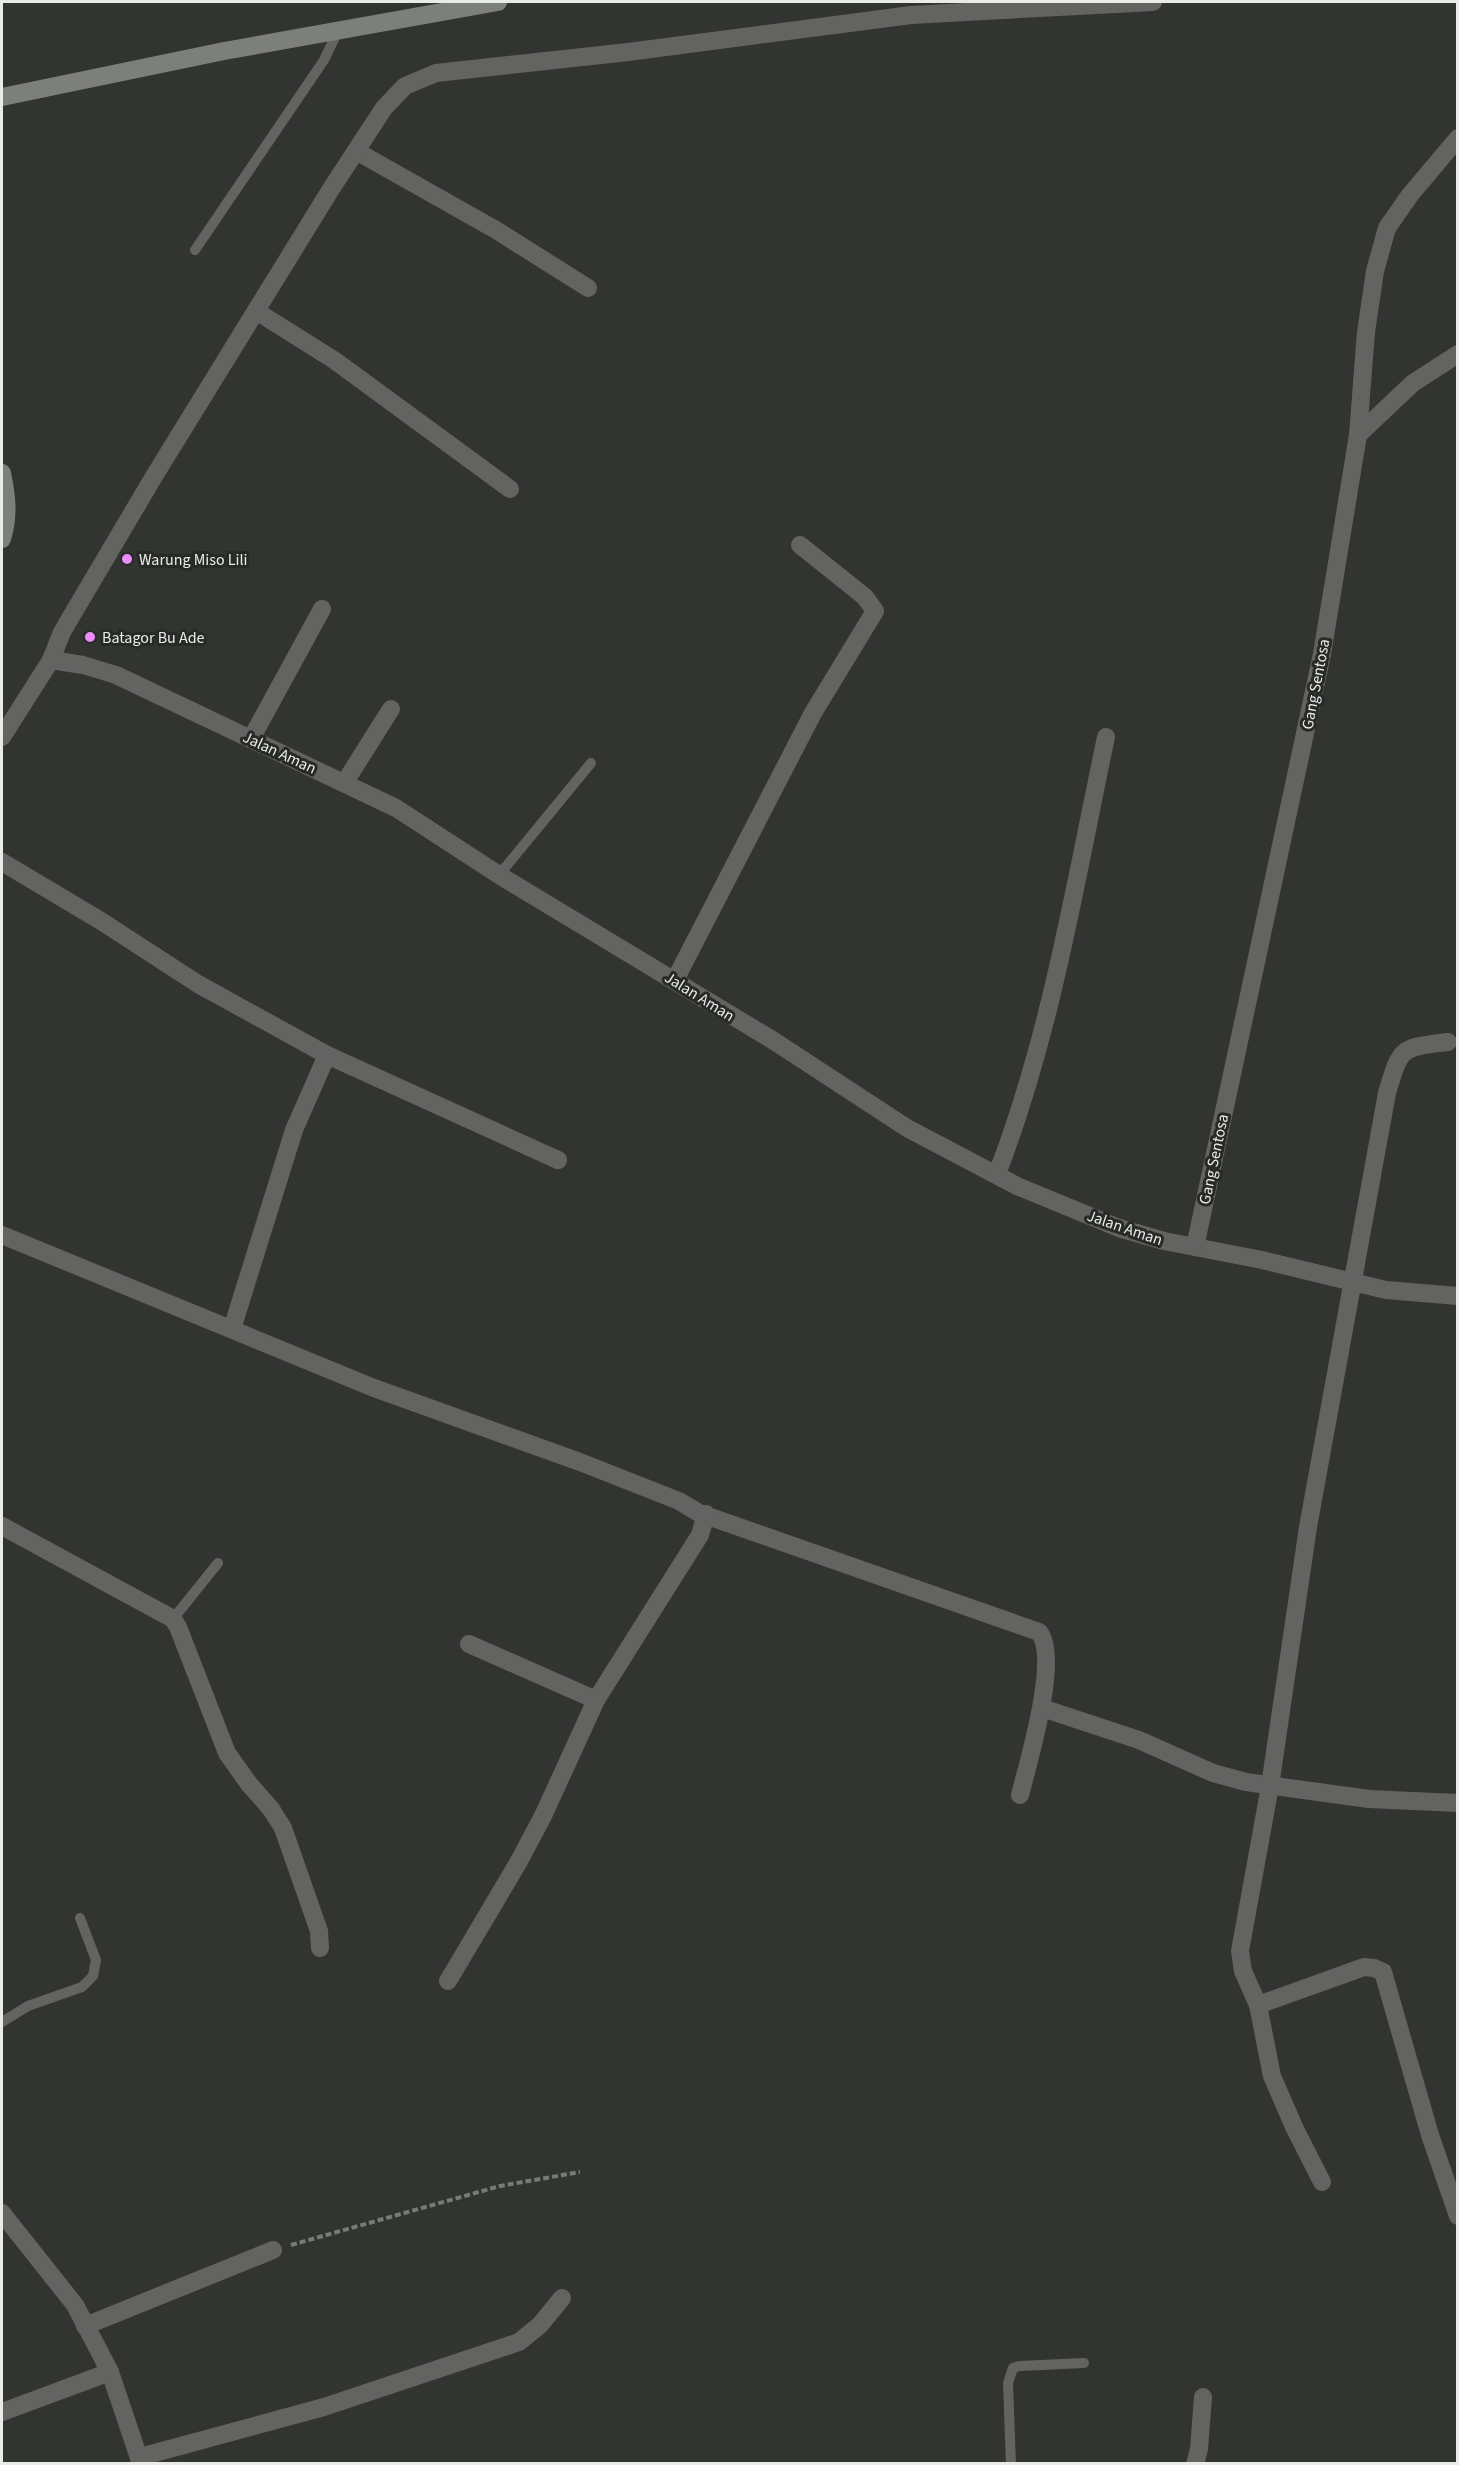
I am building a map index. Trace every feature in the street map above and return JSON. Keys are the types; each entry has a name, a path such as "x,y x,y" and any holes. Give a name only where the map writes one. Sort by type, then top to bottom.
{"street":[{"path":"2,98 224,51 498,2"},
{"path":"2,737 51,660 62,632 256,311 384,108 405,86 436,73 673,46 911,15 1153,2"},
{"name":"Gang Sentosa","path":"1195,1247 1236,1046 1322,654 1358,435 1366,332 1375,271 1387,228 1410,195 1458,138"},
{"path":"356,151 496,230 588,288"},
{"path":"256,311 334,360 510,489"},
{"path":"1358,435 1413,383 1458,354"},
{"path":"2,473 7,501 7,518 2,539"},
{"path":"675,980 813,713 875,611 865,597 800,545"},
{"path":"251,739 322,609"},
{"name":"Jalan Aman","path":"51,660 83,665 116,675 396,808 499,875 675,980 907,1128 1017,1186 1119,1228 1164,1241 1262,1260 1386,1290 1458,1296"},
{"path":"345,782 391,708"},
{"path":"997,1174 1013,1133 1041,1039 1106,737"},
{"path":"2,862 101,921 198,984 327,1055 558,1160"},
{"path":"1322,2182 1295,2129 1272,2076 1258,2005 1243,1971 1240,1951 1270,1786 1308,1527 1387,1093 1397,1061 1404,1050 1448,1042"},
{"path":"232,1329 294,1130 327,1055"},
{"path":"2,1235 374,1388 580,1462 679,1501 699,1513 1039,1632 1045,1643 1042,1708 1020,1795"},
{"path":"448,1981 543,1816 596,1700 700,1535 706,1514"},
{"path":"2,1526 172,1619 178,1627 228,1753 283,1828 319,1931 320,1948"},
{"path":"469,1644 596,1700"},
{"path":"1042,1708 1139,1740 1213,1773 1246,1782 1369,1799 1458,1803"},
{"path":"1258,2005 1364,1967 1383,1972 1430,2135 1458,2216"},
{"path":"3,2218 75,2305 110,2372 140,2460 324,2407 512,2345 529,2336 562,2298"},
{"path":"85,2326 273,2250"},
{"path":"2,2412 110,2372"},
{"path":"1195,2463 1199,2449 1203,2397"}],"lane":[{"path":"195,250 324,60 338,31"},
{"path":"499,875 591,763"},
{"path":"172,1619 218,1563"},
{"path":"2,2022 27,2006 82,1987 93,1976 96,1960 80,1918"},
{"path":"1011,2463 1008,2383 1013,2368 1084,2363"}],"path":[{"path":"273,2250 500,2186 580,2172"}],"place":[{"name":"Warung Miso Lili","path":"127,559"},
{"name":"Batagor Bu Ade","path":"90,637"}]}
